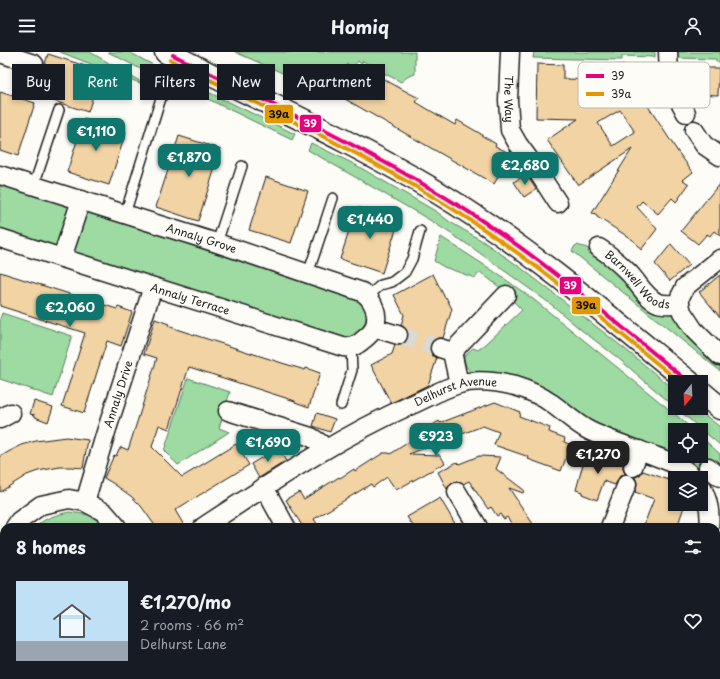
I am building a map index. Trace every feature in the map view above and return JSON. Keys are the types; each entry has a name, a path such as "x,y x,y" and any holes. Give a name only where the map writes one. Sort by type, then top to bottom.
{"street":[{"path":"166,52 340,138 434,190 544,265 680,375"},
{"name":"The Way","path":"510,52 508,100 510,130 558,203"},
{"path":"668,52 668,62"},
{"path":"0,53 34,64"},
{"path":"683,108 686,113"},
{"path":"694,130 704,145 720,156"},
{"name":"Annaly Grove","path":"0,174 217,243 362,292 368,296"},
{"path":"62,258 81,200"},
{"name":"Annaly Terrace","path":"0,238 343,347 351,348"},
{"name":"Barnwell Woods","path":"599,248 610,255 630,274 654,301 660,304 680,304"},
{"name":"Barnwell Woods","path":"720,259 685,287 680,296 682,312 694,330 720,356"},
{"name":"Annaly Drive","path":"85,502 153,287"},
{"path":"459,384 446,350 506,295"},
{"path":"351,348 368,336 375,328 376,314 368,296"},
{"path":"375,328 398,335"},
{"name":"Delhurst Avenue","path":"209,523 264,487 341,440 390,414 459,384 470,382 482,381 503,384 537,394 588,430 690,471"},
{"path":"708,398 720,408"},
{"path":"228,411 311,437 320,443 325,449"},
{"path":"632,467 639,450"},
{"path":"611,523 626,484"},
{"path":"264,487 284,523"},
{"path":"456,492 475,523"},
{"path":"17,523 41,505 69,499 85,502 104,512 113,523"},
{"path":"708,503 710,523"}],"lane":[{"path":"125,214 160,100"},
{"path":"34,185 59,110"},
{"path":"217,243 242,166"},
{"path":"308,274 333,198"},
{"path":"368,296 381,285 392,282 405,272 412,259 420,231"},
{"path":"341,405 352,370 351,348"}],"green space":[{"path":"60,52 90,52 111,64 91,64"},
{"path":"108,52 129,52 151,64 140,64 140,69"},
{"path":"235,52 415,52 415,74 407,77 401,82 385,74 385,64 368,64 363,61 361,64 358,61 355,64 283,64 283,73 275,70 275,64 262,64"},
{"path":"534,52 655,52 655,57 622,56 622,60 533,58"},
{"path":"678,52 720,52 720,62 716,62 716,59 678,58"},
{"path":"132,76 140,81 140,83 132,80"},
{"path":"209,92 217,96 217,100 225,100 295,134 292,140 209,100"},
{"path":"311,143 354,164 437,212 520,267 668,384 668,401 618,358 552,305 470,246 428,219 308,150"},
{"path":"0,183 359,299 367,307 363,329 353,337 337,337 0,231"},
{"path":"441,237 533,299 668,409 668,415 676,415 685,423 668,423 668,451 612,432 579,415 478,376 469,370 465,364 464,356 473,348 478,350 486,344 522,310 498,286 480,272 475,278 444,267 434,261"},
{"path":"577,245 587,248 589,250 588,253 599,259 603,258 671,311 711,357 720,365 720,371 572,251"},
{"path":"2,313 72,336 53,397 0,379 0,319"},
{"path":"188,378 230,392 219,428 229,432 178,465 164,451"},
{"path":"684,415 705,415 720,427 720,445 708,435 708,423 694,423"},
{"path":"708,443 720,454 720,469 708,459"},
{"path":"691,463 700,463 698,467"},
{"path":"69,512 91,515 100,523 41,523 56,515"}],"building":[{"path":"48,54 79,64 73,64 73,100 92,100 88,112 51,100 65,100 65,64 45,64"},
{"path":"537,64 563,65 563,79 578,79 578,108 649,108 693,172 683,180 689,184 676,202 672,198 658,214 642,201 637,207 657,229 641,250 633,240 592,213 632,149 578,185 547,140 578,119 536,118","holes":["620,110 635,132 613,146 598,123"]},
{"path":"710,68 719,68 718,95 710,95"},
{"path":"385,80 419,98 416,102 455,125 457,120 496,144 495,146 511,154 494,184 347,100 385,100"},
{"path":"0,92 12,96 12,100 25,100 35,103 18,156 0,150"},
{"path":"84,119 126,132 109,185 67,172"},
{"path":"179,136 221,149 198,221 156,207"},
{"path":"526,174 536,189 524,197 514,182"},
{"path":"266,177 308,191 291,243 249,230"},
{"path":"720,183 720,236 714,231 710,236 707,234 698,244 681,231"},
{"path":"357,207 399,220 382,273 340,259"},
{"path":"671,244 689,265 670,281 655,264"},
{"path":"0,272 117,309 118,307 132,312 121,346 107,341 84,413 62,406 85,333 0,306"},
{"path":"433,274 452,309 443,338 433,340 430,345 432,355 437,358 428,385 391,403 371,365 392,354 395,345 401,345 408,338 408,332 401,325 404,315 394,295"},
{"path":"720,275 720,317 699,292"},
{"path":"155,319 169,324 168,326 179,330 282,363 305,370 306,368 320,373 309,407 295,401 189,367 169,429 159,425 152,447 182,477 236,444 249,465 175,510 183,523 153,523 141,506 132,497 104,478 114,455 116,456 119,449 121,447 128,450 138,419 157,358 144,354"},
{"path":"34,401 53,407 48,422 30,414"},
{"path":"495,402 520,412 519,416 550,428 549,432 565,438 564,442 571,445 561,471 528,459 529,457 494,445 499,432 483,426 409,454 440,455 445,463 396,490 387,477 373,487 371,484 314,519 316,523 300,523 286,500 299,492 304,499 339,477 340,478 354,469 355,471 383,453 392,453 439,421 440,423"},
{"path":"317,413 335,419 330,432 313,426"},
{"path":"66,437 88,440 83,468 60,467 38,471 27,475 0,492 0,457 22,445 36,441"},
{"path":"278,448 286,461 259,478 251,464"},
{"path":"586,453 613,464 614,460 623,463 625,474 620,476 615,485 604,481 597,500 576,490"},
{"path":"479,456 501,457 496,469 524,490 523,493 509,488 532,523 511,523 507,517 504,519 500,514 497,516 491,507 488,509 469,481 463,484 457,482 452,483 447,489 438,472 457,462 459,464"},
{"path":"643,471 668,480 668,511 683,511 678,523 645,523 654,499 635,492 637,483 635,477 640,475"},
{"path":"440,498 455,523 411,523 407,517"}],"tunnel":[{"path":"398,335 440,348"}],"transit line":[{"name":"39","path":"173,55 364,151 439,193 503,235 557,275 680,375"},
{"name":"39a","path":"170,60 286,117 400,177 437,199 500,240 553,279 671,375"}]}
